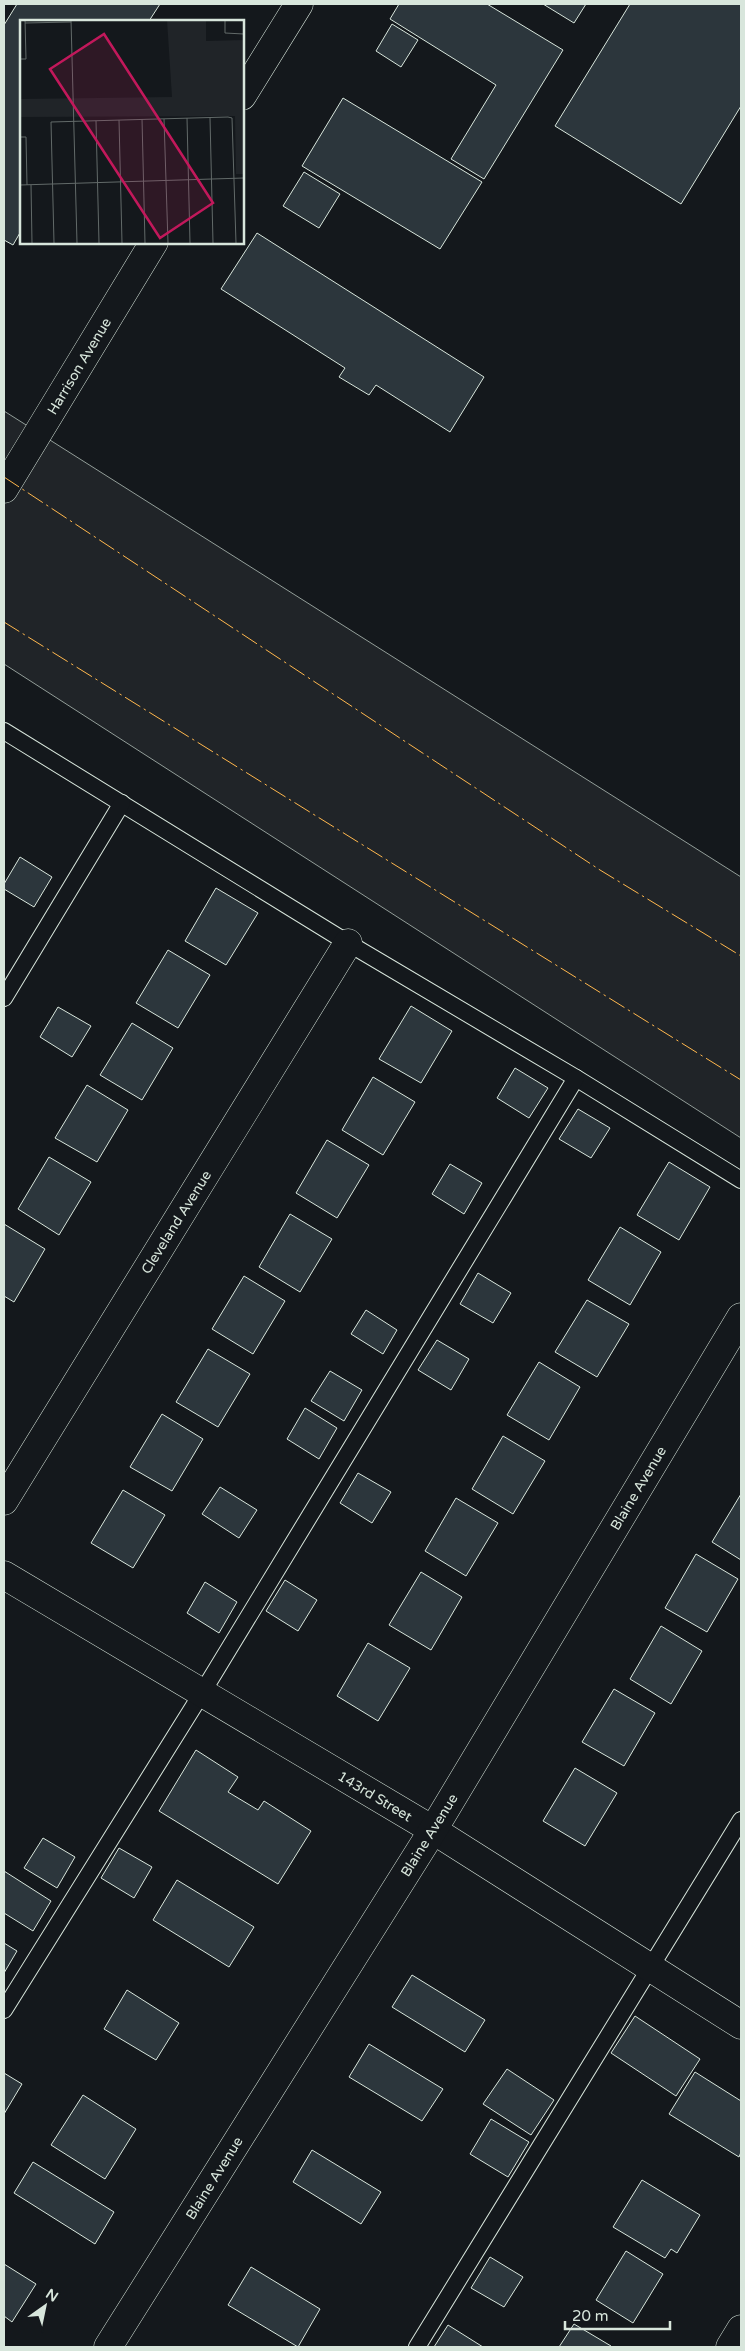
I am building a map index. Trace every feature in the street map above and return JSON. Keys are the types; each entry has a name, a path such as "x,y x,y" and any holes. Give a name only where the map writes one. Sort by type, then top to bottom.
{"street":[{"path":"244,93 299,4"},
{"name":"Harrison Avenue","path":"4,489 153,244"},
{"name":"Cleveland Avenue","path":"4,1501 348,943"},
{"name":"Blaine Avenue","path":"108,2347 433,1830 741,1317"},
{"name":"143rd Street","path":"4,1575 433,1830 741,2025"},
{"path":"730,2347 741,2329"}],"lane":[{"path":"4,731 348,943 576,1078 741,1180"},
{"path":"4,998 122,804"},
{"path":"4,2010 202,1693 576,1078"},
{"path":"417,2347 741,1820"}],"shaded area":[{"path":"4,411 741,877 741,1138 4,664"}],"building":[{"path":"17,4 160,4 150,20 20,20 20,233 13,245 4,240 4,25"},
{"path":"399,4 487,4 563,50 484,179 451,159 496,85 390,19"},
{"path":"543,4 586,4 574,23"},
{"path":"630,4 741,4 741,106 681,204 555,126"},
{"path":"392,24 418,40 401,67 376,51"},
{"path":"343,98 482,182 440,249 302,166"},
{"path":"304,172 340,194 319,228 283,206"},
{"path":"257,233 484,377 450,432 376,385 369,395 339,377 345,368 221,289"},
{"path":"20,857 52,877 34,907 4,889 4,884"},
{"path":"216,888 258,913 226,965 185,941"},
{"path":"168,950 210,975 178,1028 136,1003"},
{"path":"411,1006 452,1031 421,1083 379,1059"},
{"path":"58,1007 91,1026 72,1057 40,1037"},
{"path":"132,1023 173,1048 142,1100 100,1075"},
{"path":"515,1068 548,1088 529,1118 497,1098"},
{"path":"373,1077 415,1102 383,1155 342,1130"},
{"path":"87,1085 128,1110 97,1162 55,1138"},
{"path":"578,1109 610,1128 591,1158 559,1139"},
{"path":"327,1140 369,1165 337,1218 296,1193"},
{"path":"49,1157 91,1182 59,1235 18,1209"},
{"path":"669,1162 710,1187 679,1240 637,1215"},
{"path":"450,1164 482,1183 464,1214 432,1194"},
{"path":"290,1214 332,1239 300,1292 259,1267"},
{"path":"4,1224 45,1249 14,1302 4,1296"},
{"path":"620,1227 661,1252 630,1305 588,1280"},
{"path":"478,1273 511,1293 493,1323 460,1304"},
{"path":"244,1276 285,1301 253,1354 212,1329"},
{"path":"587,1300 629,1324 597,1377 555,1352"},
{"path":"366,1310 397,1330 383,1354 351,1334"},
{"path":"437,1340 469,1359 451,1390 418,1370"},
{"path":"208,1349 250,1374 218,1427 176,1402"},
{"path":"539,1362 580,1387 549,1440 507,1415"},
{"path":"330,1371 362,1390 344,1421 311,1401"},
{"path":"305,1408 337,1428 319,1459 287,1439"},
{"path":"162,1414 203,1439 172,1491 130,1467"},
{"path":"503,1436 545,1461 513,1514 472,1489"},
{"path":"358,1473 391,1492 372,1523 340,1503"},
{"path":"220,1487 257,1510 239,1538 202,1514"},
{"path":"123,1490 165,1515 133,1568 91,1543"},
{"path":"741,1494 741,1560 712,1542"},
{"path":"456,1498 498,1523 466,1576 425,1551"},
{"path":"696,1554 738,1579 707,1632 665,1608"},
{"path":"421,1572 462,1597 431,1650 389,1625"},
{"path":"285,1580 317,1600 298,1631 266,1611"},
{"path":"205,1582 237,1602 219,1633 187,1613"},
{"path":"661,1626 702,1651 671,1704 630,1679"},
{"path":"368,1643 410,1668 378,1721 337,1696"},
{"path":"614,1689 655,1713 624,1766 582,1742"},
{"path":"196,1750 238,1777 228,1792 258,1810 264,1801 311,1831 278,1884 159,1811"},
{"path":"575,1768 617,1793 585,1846 543,1821"},
{"path":"43,1838 75,1857 57,1888 24,1868"},
{"path":"119,1848 152,1867 134,1898 101,1878"},
{"path":"4,1871 51,1901 33,1931 4,1913"},
{"path":"177,1880 254,1927 229,1967 153,1920"},
{"path":"4,1943 17,1951 4,1973"},
{"path":"412,1975 485,2020 465,2052 392,2007"},
{"path":"127,1990 179,2023 156,2060 104,2029"},
{"path":"635,2016 700,2059 676,2096 611,2053"},
{"path":"369,2044 443,2089 422,2121 349,2077"},
{"path":"507,2069 554,2100 531,2135 483,2104"},
{"path":"695,2072 741,2101 741,2152 739,2157 669,2114"},
{"path":"4,2073 22,2084 4,2114"},
{"path":"83,2095 136,2129 105,2179 51,2145"},
{"path":"491,2119 529,2142 508,2177 470,2154"},
{"path":"312,2150 381,2192 361,2224 293,2182"},
{"path":"33,2162 114,2212 95,2244 14,2193"},
{"path":"642,2180 700,2215 677,2253 671,2249 665,2258 613,2227"},
{"path":"626,2251 663,2274 633,2323 596,2300"},
{"path":"490,2257 523,2277 504,2307 471,2288"},
{"path":"4,2264 36,2284 12,2322 4,2316"},
{"path":"251,2267 320,2309 298,2347 228,2305"},
{"path":"574,2324 611,2346 559,2347"},
{"path":"448,2325 483,2347 434,2347"}],"power":[{"path":"4,477 600,870 741,956"},
{"path":"4,622 741,1080"}]}
